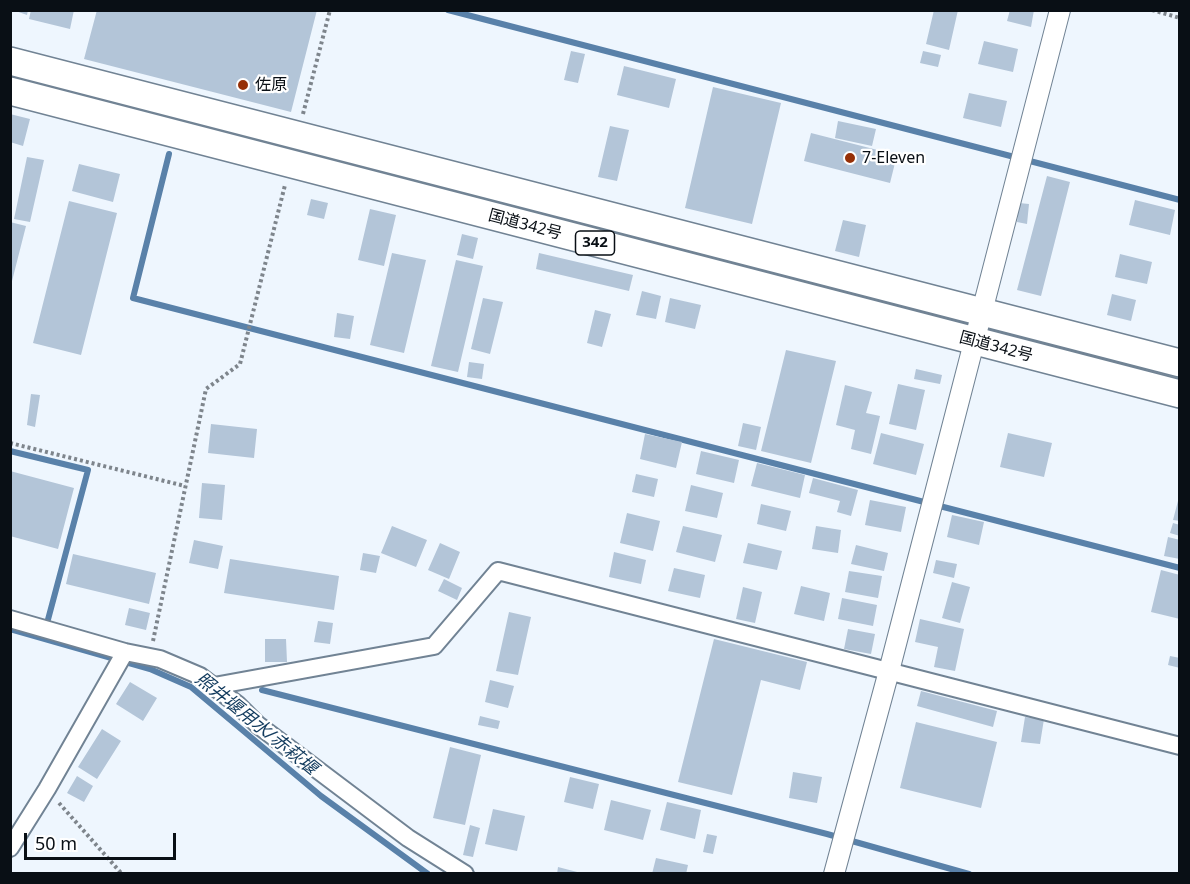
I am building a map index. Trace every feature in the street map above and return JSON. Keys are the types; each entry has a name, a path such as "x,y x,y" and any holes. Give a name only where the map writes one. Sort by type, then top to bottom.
{"highway":[{"name":"国道342号","path":"10,61 1179,363"},
{"name":"国道342号","path":"10,91 1179,394"}],"street":[{"path":"834,873 889,671 1060,10"},
{"path":"214,686 434,646 498,571 1179,747"},
{"path":"10,619 125,652 160,659 200,676 238,705 258,725 408,838 465,873"},
{"path":"10,848 47,789 125,652"}],"path":[{"path":"297,135 330,10"},
{"path":"1152,10 1179,18"},
{"path":"150,657 206,389 240,364 290,164"},
{"path":"10,443 185,486"},
{"path":"47,789 122,873"}],"building":[{"path":"13,10 28,10 27,15"},
{"path":"31,10 74,10 70,29 29,19"},
{"name":"佐原","path":"97,10 317,10 291,112 84,59"},
{"path":"934,10 958,10 949,50 926,44"},
{"path":"1010,10 1034,10 1031,27 1007,21"},
{"path":"984,41 1018,49 1013,72 978,64"},
{"path":"571,51 585,54 578,83 564,80"},
{"path":"923,51 941,55 938,67 920,63"},
{"path":"624,66 676,79 669,108 617,95"},
{"path":"713,87 781,103 752,224 685,208"},
{"path":"969,93 1007,101 1001,127 963,118"},
{"path":"10,114 30,119 23,146 10,142"},
{"path":"838,121 876,129 872,146 835,138"},
{"path":"610,126 629,130 617,181 598,177"},
{"name":"7-Eleven","path":"811,133 897,155 890,183 804,161"},
{"path":"27,157 44,160 30,222 14,219"},
{"path":"79,164 120,174 113,202 72,191"},
{"path":"1047,176 1070,182 1041,296 1017,290"},
{"path":"311,199 328,203 324,219 307,215"},
{"path":"1135,200 1175,210 1170,235 1129,225"},
{"path":"69,201 117,213 81,355 33,343"},
{"path":"1019,203 1029,204 1027,224 1017,222"},
{"path":"370,209 396,215 384,266 358,260"},
{"path":"843,220 866,225 859,257 835,251"},
{"path":"10,222 26,226 11,285 10,285"},
{"path":"462,234 478,238 473,259 457,255"},
{"path":"392,253 426,260 404,353 370,345"},
{"path":"539,253 633,275 629,291 536,269"},
{"path":"1120,254 1152,262 1147,284 1115,277"},
{"path":"456,260 483,266 458,372 431,366"},
{"path":"642,291 661,296 656,319 636,315"},
{"path":"1112,294 1136,300 1131,321 1107,315"},
{"path":"483,298 503,302 490,354 471,349"},
{"path":"670,298 701,305 695,329 665,322"},
{"path":"595,310 611,314 602,347 587,343"},
{"path":"337,313 354,316 350,339 334,337"},
{"path":"786,350 836,361 811,463 761,451"},
{"path":"469,362 484,364 482,379 467,377"},
{"path":"916,369 942,375 940,384 914,379"},
{"path":"898,384 925,390 916,430 889,424"},
{"path":"845,385 872,392 866,413 880,416 871,454 851,449 855,430 836,425"},
{"path":"31,394 40,395 35,427 27,425"},
{"path":"743,423 761,427 756,450 738,446"},
{"path":"211,424 257,429 254,458 208,453"},
{"path":"881,433 924,444 916,475 873,464"},
{"path":"1008,433 1052,443 1044,477 1000,467"},
{"path":"645,434 682,442 676,468 640,459"},
{"path":"701,451 739,460 734,483 696,474"},
{"path":"757,463 805,475 800,498 751,486"},
{"path":"10,471 74,488 58,549 10,536"},
{"path":"636,474 658,479 654,497 632,492"},
{"path":"813,478 858,490 851,516 837,512 840,501 809,493"},
{"path":"202,483 225,485 222,520 199,518"},
{"path":"691,485 723,493 717,518 685,511"},
{"path":"1180,497 1180,521 1173,520"},
{"path":"870,500 906,507 901,532 865,525"},
{"path":"761,504 791,511 786,531 757,524"},
{"path":"627,513 660,521 653,551 620,543"},
{"path":"952,515 984,522 979,545 947,537"},
{"path":"1173,523 1180,525 1180,536 1170,533"},
{"path":"392,526 427,540 416,567 381,553"},
{"path":"683,526 722,535 715,562 676,552"},
{"path":"816,526 841,530 838,553 812,549"},
{"path":"1168,537 1180,540 1180,559 1164,556"},
{"path":"194,540 223,546 218,569 189,563"},
{"path":"440,543 460,552 449,579 428,570"},
{"path":"748,543 782,551 777,570 743,563"},
{"path":"856,545 888,553 884,571 851,564"},
{"path":"614,552 646,560 641,584 609,577"},
{"path":"363,553 380,556 376,573 360,570"},
{"path":"73,554 156,573 149,604 66,584"},
{"path":"230,559 339,576 334,610 224,593"},
{"path":"936,560 957,564 954,578 933,573"},
{"path":"674,568 705,575 700,598 668,591"},
{"path":"1161,570 1180,575 1180,619 1151,612"},
{"path":"849,571 882,576 878,598 845,592"},
{"path":"444,579 462,588 457,600 438,591"},
{"path":"952,582 970,587 960,623 942,618"},
{"path":"801,586 830,593 824,621 794,614"},
{"path":"743,587 762,592 755,623 736,619"},
{"path":"842,598 877,605 873,626 838,619"},
{"path":"129,608 150,613 146,630 125,625"},
{"path":"509,612 531,617 518,675 496,671"},
{"path":"920,619 964,629 955,671 934,667 938,647 915,642"},
{"path":"318,621 333,623 330,644 314,642"},
{"path":"848,629 875,634 871,654 844,649"},
{"path":"265,639 286,639 287,662 265,662"},
{"path":"714,639 807,662 800,690 761,680 732,795 678,782"},
{"path":"1170,656 1180,658 1180,668 1168,665"},
{"path":"490,680 514,686 508,708 485,702"},
{"path":"130,682 157,698 143,721 116,704"},
{"path":"921,691 997,711 993,727 917,706"},
{"path":"480,716 500,721 498,729 478,725"},
{"path":"1025,717 1044,719 1040,744 1021,742"},
{"path":"916,722 997,742 981,808 900,788"},
{"path":"102,729 121,741 97,779 78,767"},
{"path":"450,747 481,755 465,825 433,818"},
{"path":"793,772 822,777 817,803 789,798"},
{"path":"77,776 93,786 84,802 67,793"},
{"path":"570,777 599,784 593,809 564,802"},
{"path":"611,800 651,810 643,840 604,830"},
{"path":"667,802 701,810 695,839 660,830"},
{"path":"493,809 525,816 517,851 485,844"},
{"path":"470,825 480,828 473,857 463,855"},
{"path":"707,834 717,836 713,854 703,852"},
{"path":"656,858 688,865 686,874 652,874"},
{"path":"558,867 581,873 581,874 557,874"}],"waterway":[{"path":"448,10 1180,200"},
{"path":"169,154 133,298 1180,568"},
{"path":"10,451 88,470 46,627"},
{"name":"照井堰用水/赤萩堰","path":"10,629 150,669 191,687 321,796 428,874"},
{"path":"262,690 827,834 969,874"}],"place":[{"name":"佐原","path":"243,85"},
{"name":"7-Eleven","path":"850,158"}]}
